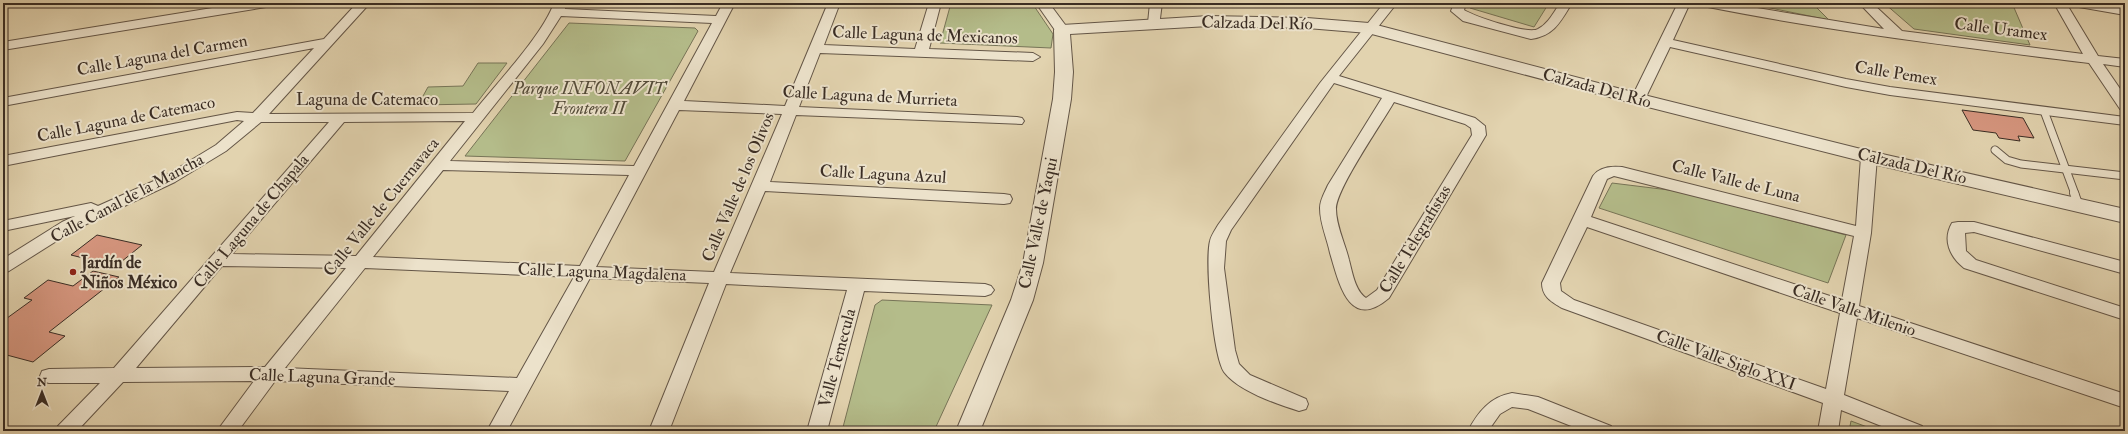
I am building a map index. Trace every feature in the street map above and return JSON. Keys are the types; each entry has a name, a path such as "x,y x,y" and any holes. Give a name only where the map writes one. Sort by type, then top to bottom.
{"street":[{"path":"3,46 266,3"},
{"name":"Calle Canal de la Mancha","path":"3,267 68,226 170,179 205,158 234,137 257,118 364,3"},
{"path":"497,431 585,272 729,3"},
{"name":"Calle Valle de los Olivos","path":"660,431 720,277 760,186 834,3"},
{"path":"921,52 935,3"},
{"path":"1042,3 1062,30"},
{"path":"1154,23 1156,3"},
{"path":"1299,404 1243,380 1231,367 1226,350 1216,254 1218,241 1224,229 1332,78 1369,28 1391,3"},
{"path":"1460,3 1457,11 1468,18 1531,35 1539,35 1548,30 1566,3"},
{"path":"1638,99 1684,3"},
{"name":"Calle Uramex","path":"1708,3 1778,18 1898,35 2125,63"},
{"path":"1865,3 1898,35"},
{"path":"2060,3 2093,59 2125,106"},
{"path":"2079,3 2125,11"},
{"path":"558,8 720,20"},
{"name":"Calle Valle de Cuernavaca","path":"227,431 270,374 538,41 558,8"},
{"name":"Calzada Del Río","path":"1062,30 1154,23 1260,22 1369,28 1402,35 1638,99 1869,157 2125,216"},
{"name":"Calle Valle de Yaqui","path":"968,431 1022,300 1033,263 1062,99 1064,72 1062,30"},
{"name":"Calle Laguna del Carmen","path":"3,102 327,42"},
{"name":"Calle Pemex","path":"1665,42 1846,83 1890,91 2044,112 2125,121"},
{"name":"Calle Laguna de Mexicanos","path":"816,49 1033,57"},
{"name":"Calle Telegrafistas","path":"1332,78 1470,121 1476,124 1480,131 1383,294 1377,301 1368,304 1361,303 1353,296 1348,285 1329,221 1328,208 1330,196 1336,185 1390,97"},
{"name":"Calle Laguna de Murrieta","path":"674,105 1017,121"},
{"name":"Calle Laguna de Catemaco","path":"3,161 237,116 257,118"},
{"name":"Laguna de Catemaco","path":"257,118 478,117"},
{"name":"Calle Laguna de Chapala","path":"65,431 120,374 340,118"},
{"path":"1828,431 1862,233 1869,157"},
{"path":"439,165 639,171"},
{"name":"Calle Valle de Luna","path":"1582,220 1601,176 1612,171 1622,172 1862,233"},
{"name":"Calle Laguna Azul","path":"760,186 1004,199"},
{"path":"3,226 113,204"},
{"name":"Calle Valle Siglo XXI","path":"1582,220 1553,278 1551,289 1554,295 1568,304 1833,399 1915,431"},
{"name":"Calle Valle Milenio","path":"1582,220 2125,401"},
{"path":"2125,268 1974,227 1958,227 1957,231 1956,251 1970,264 2125,314"},
{"name":"Calle Laguna Magdalena","path":"219,260 361,262 985,290"},
{"name":"Valle Temecula","path":"817,431 857,284"},
{"name":"Calle Laguna Grande","path":"50,376 120,374 270,374 523,385"},
{"path":"1478,431 1493,408 1501,402 1518,399 1531,402 1604,431"}],"lane":[{"path":"2044,112 2079,206"},
{"path":"1995,150 2007,160 2021,164 2125,176"}],"green space":[{"path":"951,3 1032,3 1053,34 1051,48 940,43"},
{"path":"1473,3 1549,3 1534,27 1470,8"},
{"path":"1746,3 1812,3 1829,20"},
{"path":"1884,3 2012,3 2030,45 1914,29"},
{"name":"Parque INFONAVIT Frontera II","path":"569,23 695,28 698,31 625,161 465,156"},
{"path":"478,63 507,63 476,104 418,105 428,87 463,86"},
{"path":"1612,183 1677,191 1846,235 1828,283 1599,208"},
{"path":"882,300 992,305 934,431 842,431 875,305"},
{"path":"1851,421 1878,431 1849,431"}],"building":[{"path":"1962,110 2023,118 2034,138 2018,136 2020,141 1999,138 1996,133 1973,130"},
{"name":"Jardín de Niños México","path":"97,235 142,245 116,266 71,255"},
{"path":"93,271 119,277 49,332 65,336 33,362 3,354 3,321 32,300 24,298 48,280 73,286"}],"place":[{"name":"Jardín de Niños México","path":"73,272"}]}
